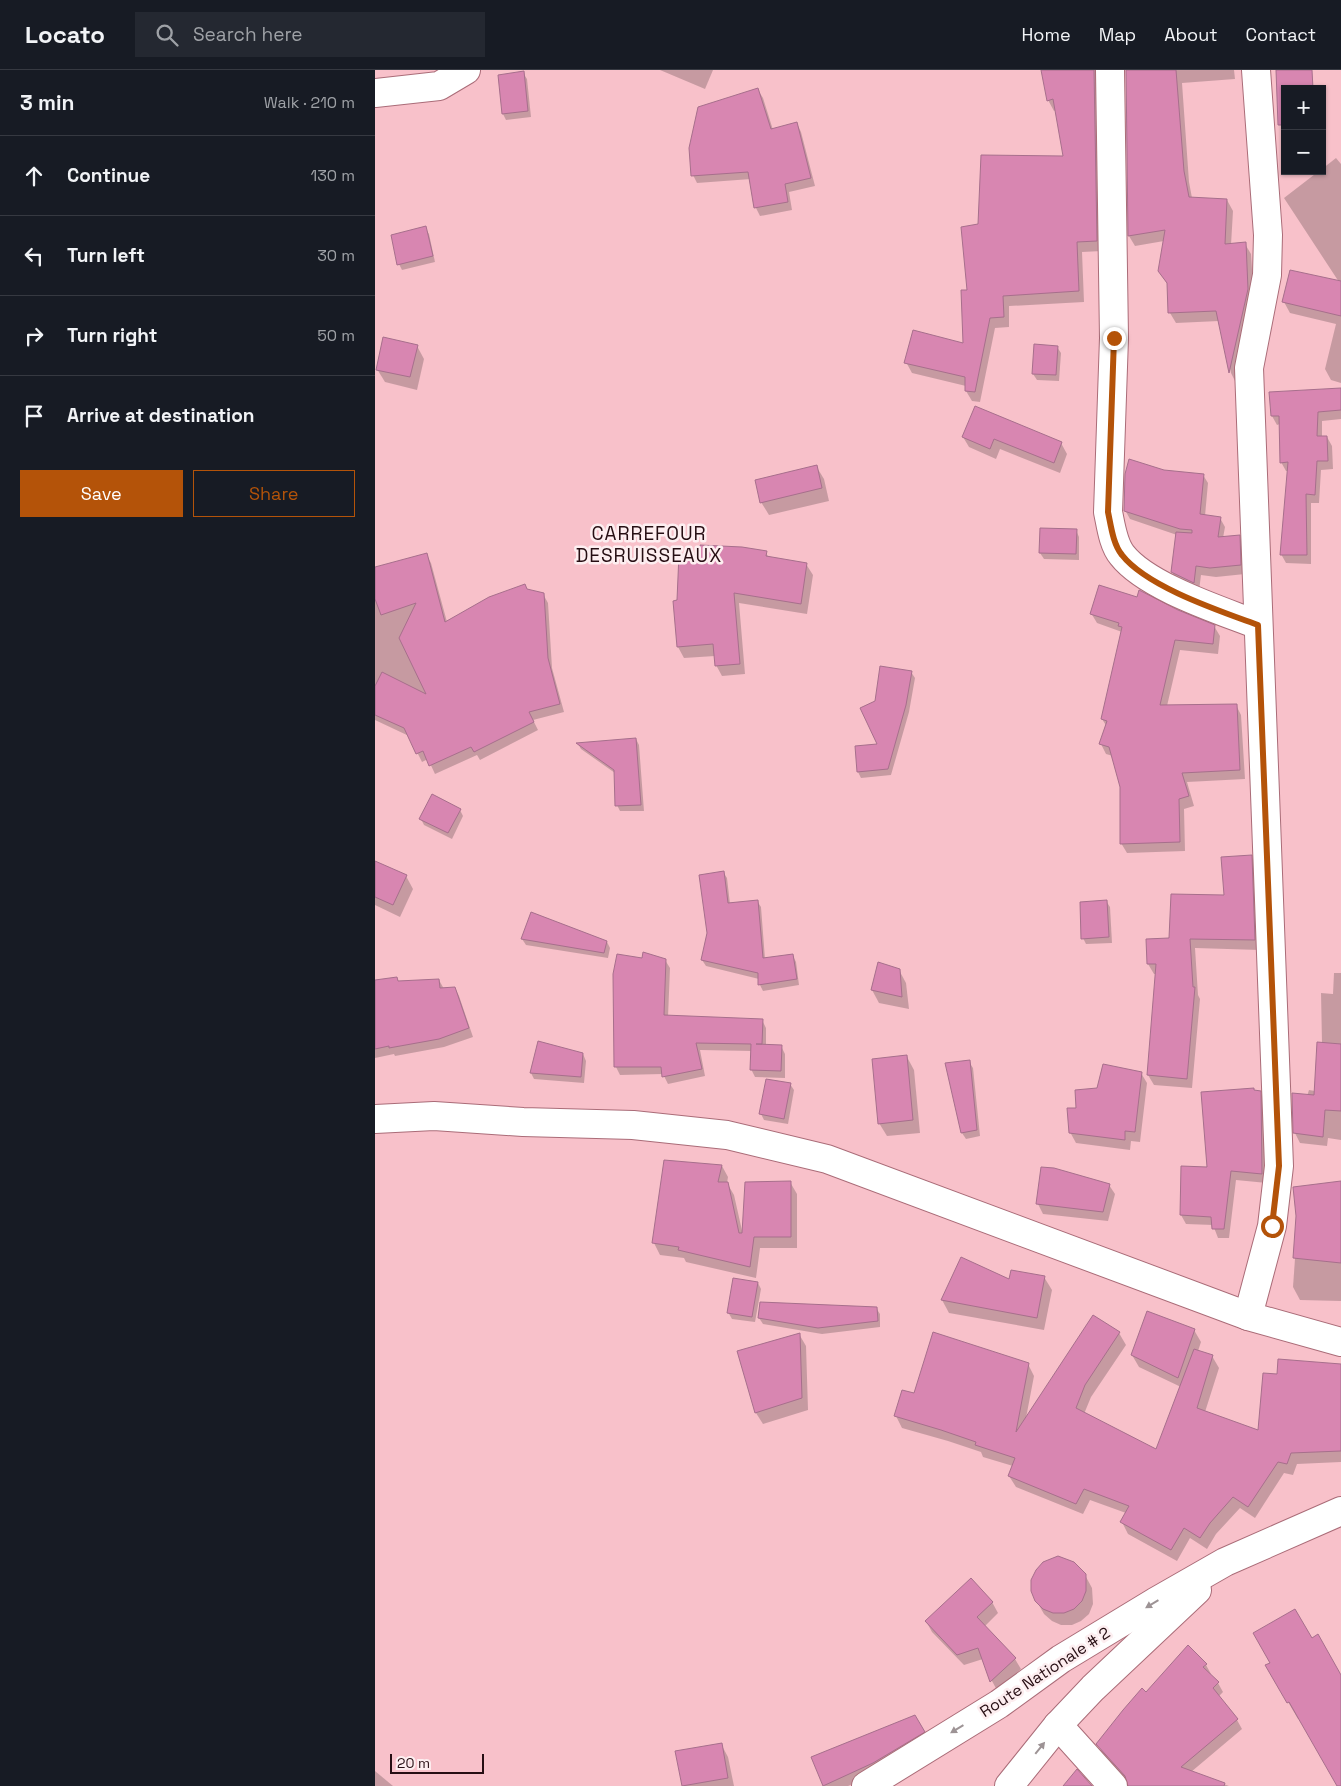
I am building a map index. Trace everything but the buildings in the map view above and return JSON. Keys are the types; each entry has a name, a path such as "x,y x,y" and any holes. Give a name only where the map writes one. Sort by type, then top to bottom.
{"street":[{"path":"375,93 439,86 466,70"},
{"path":"1110,70 1114,338 1108,512 1113,534 1121,554 1135,568 1205,605 1258,625"},
{"path":"1248,1316 1272,1226 1279,1166 1249,368 1267,275 1268,235 1256,70"},
{"path":"375,1119 434,1116 523,1122 633,1125 727,1135 827,1159 1248,1316 1341,1342"},
{"name":"Route Nationale # 2","path":"866,1786 999,1704 1061,1659 1155,1602 1225,1562 1341,1511"},
{"name":"Route Nationale # 2","path":"1009,1786 1058,1725 1093,1688 1225,1562"},
{"path":"1058,1725 1113,1786"}],"district":[{"name":"CARREFOUR DESRUISSEAUX","path":"649,544"}],"route":[{"path":"1114,338 1108,512 1113,534 1121,554 1135,568 1159,584 1205,605 1258,625 1279,1166 1272,1226"}]}
